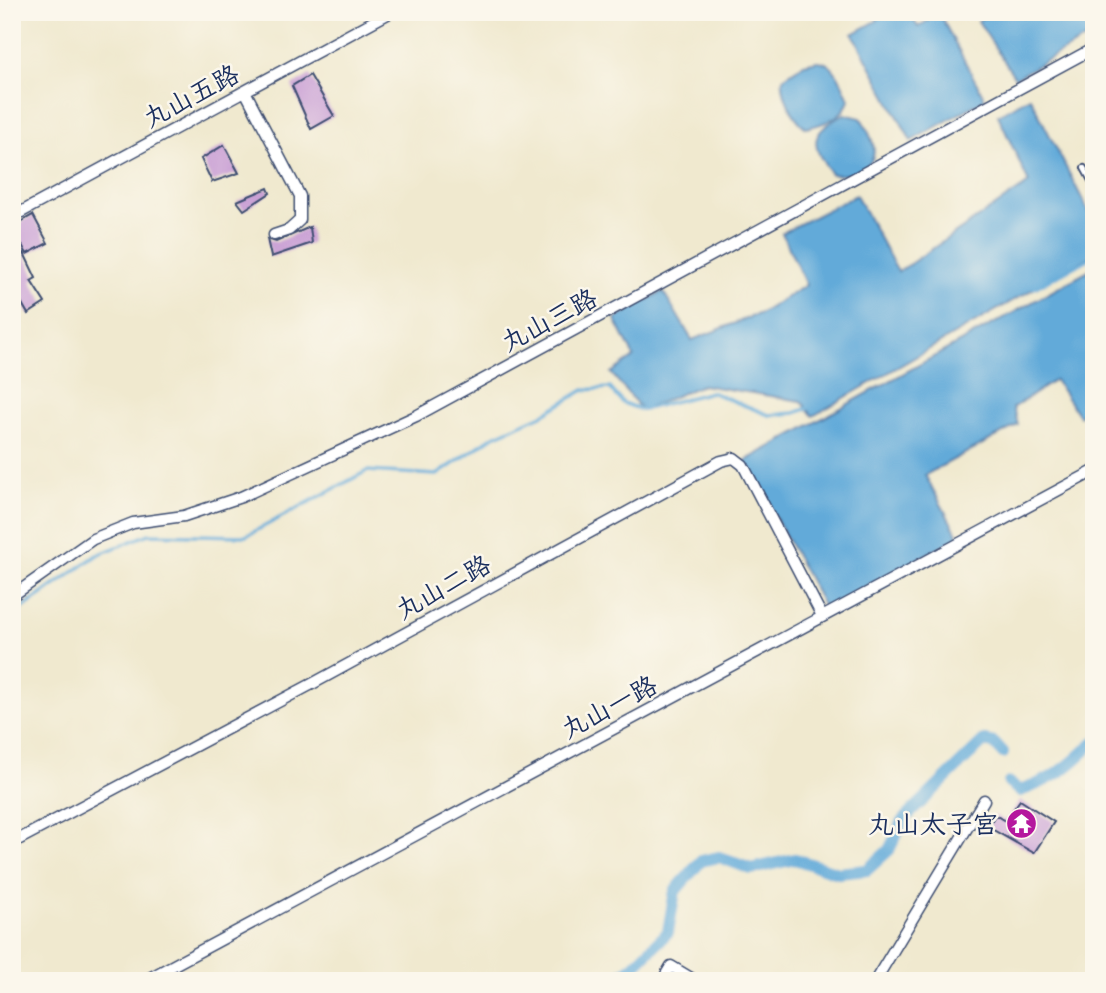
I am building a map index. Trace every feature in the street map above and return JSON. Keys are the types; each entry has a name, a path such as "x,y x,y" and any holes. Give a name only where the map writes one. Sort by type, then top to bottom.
{"street":[{"name":"丸山五路","path":"12,216 391,12"},
{"name":"丸山三路","path":"12,596 93,539 133,523 184,516 241,497 415,416 1094,48"},
{"path":"245,91 300,196 300,220 289,230 274,235"},
{"name":"丸山二路","path":"12,843 312,684 721,461 734,458 743,465 822,616"},
{"name":"丸山一路","path":"144,981 1094,471"},
{"path":"875,981 984,800"},
{"path":"662,981 671,965 696,981"},
{"path":"1091,981 1094,976"}],"lane":[{"path":"1084,168 1094,186"}],"water":[{"path":"873,12 909,12 918,27 939,13 985,99 911,141 853,34 878,20"},
{"path":"990,12 1093,12 1094,34 1015,78 978,21"},
{"path":"817,61 833,69 849,99 838,115 806,128 789,105 783,78 804,64"},
{"path":"1030,97 1094,222 1094,254 813,416 801,401 702,385 642,410 611,373 634,357 615,319 663,291 692,340 761,313 806,285 782,233 856,195 898,272 1029,183 998,115"},
{"path":"844,114 861,118 871,137 874,153 872,160 861,170 831,174 819,154 816,140 825,127"},
{"path":"1094,268 1094,405 1079,416 1055,380 1013,408 1018,425 925,475 959,537 825,609 745,461"}],"building":[{"path":"310,75 334,116 311,129 292,86"},
{"path":"224,145 239,173 212,182 201,159"},
{"path":"268,188 270,193 244,210 237,201"},
{"path":"33,215 48,243 27,254 12,227"},
{"path":"310,227 312,243 271,257 267,239 276,242"},
{"path":"24,253 36,278 31,281 45,303 28,314 12,286 12,260"},
{"name":"丸山太子宮","path":"1020,800 1054,822 1034,853 988,827 995,815 1005,821"}],"waterway":[{"path":"1034,288 1094,256"},
{"path":"12,619 20,610 97,555 149,534 246,536 367,471 437,475 494,436 542,415 584,390 610,388 623,403 642,410 711,392 769,415 795,413 811,407"},
{"path":"613,981 633,967 668,932 675,891 701,861 719,857 751,869 795,859 838,873 867,870 889,850 904,819 984,741 994,743 1003,753"},
{"path":"1009,783 1020,791 1042,782 1069,765 1094,742"}],"place":[{"name":"丸山太子宮","path":"1021,824"}]}
